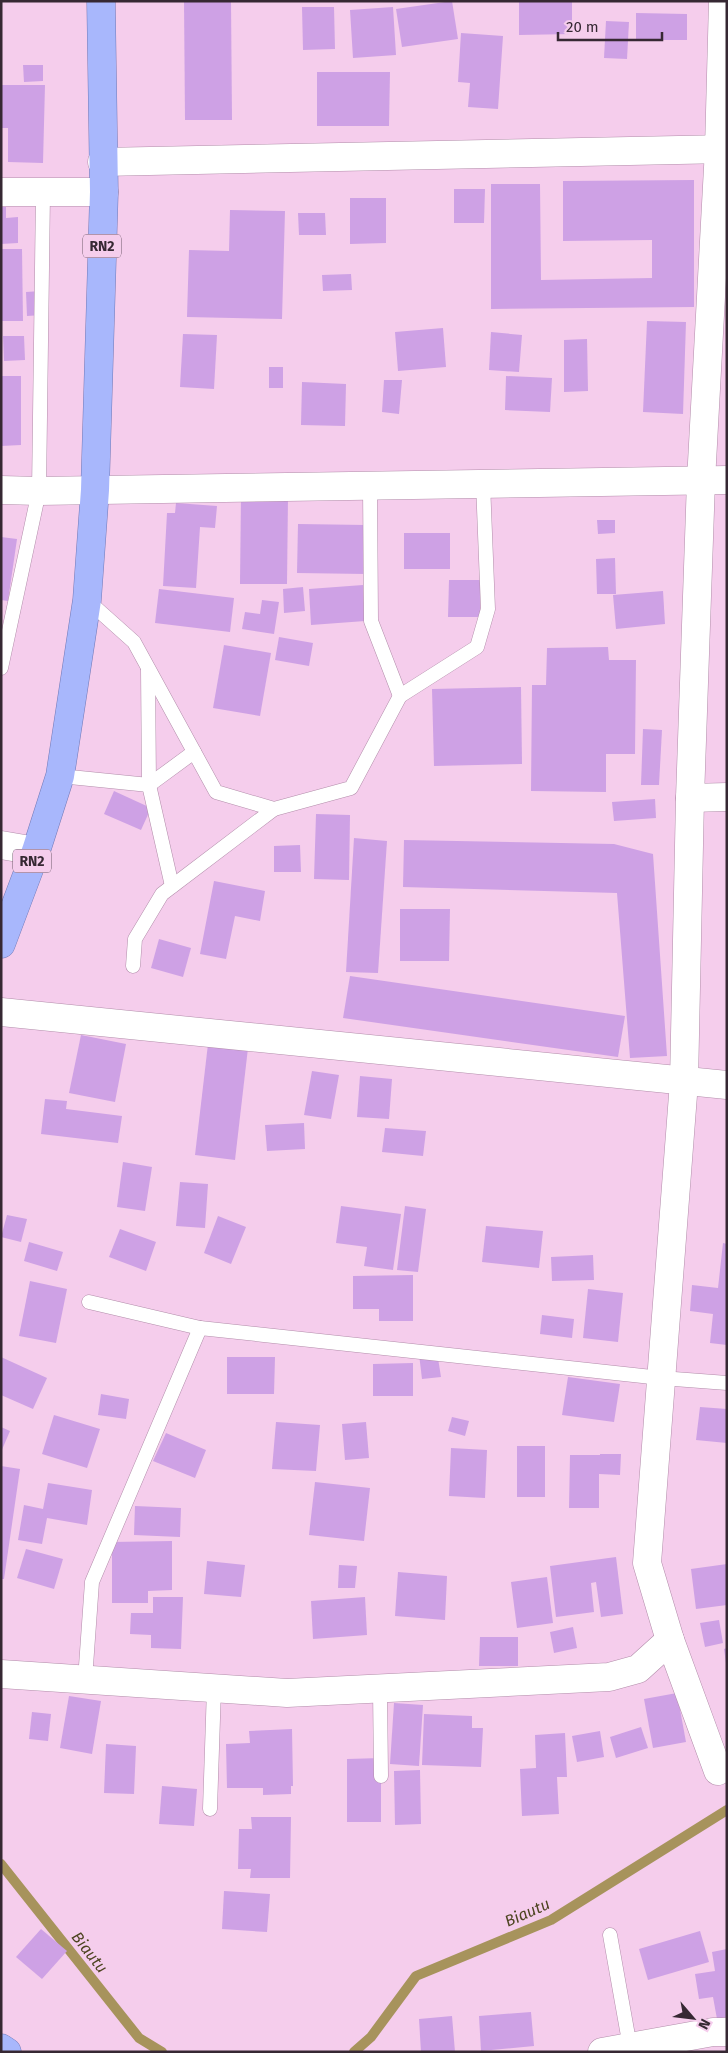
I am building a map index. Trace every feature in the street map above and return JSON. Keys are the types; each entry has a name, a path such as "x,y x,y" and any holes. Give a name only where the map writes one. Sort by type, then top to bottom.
{"highway":[{"name":"RN2","path":"1,944 36,851 60,776 87,600 95,490 104,192 102,162 101,1"}],"street":[{"path":"718,1771 670,1640 646,1563 684,1082 690,798 714,481 723,149 723,1"},
{"path":"102,162 723,149"},
{"path":"1,192 104,192"},
{"path":"1,490 39,492 483,483 714,481"},
{"path":"690,798 727,797"},
{"path":"1,844 36,851"},
{"path":"1,1012 727,1085"},
{"path":"1,1674 287,1694 609,1677 638,1669 670,1640"},
{"path":"602,2052 713,2032 727,2032"}],"lane":[{"path":"1,668 39,492 43,193"},
{"path":"133,966 135,939 162,894 274,809 351,788 400,696 477,646 488,609 483,483"},
{"path":"370,485 371,621 400,696"},
{"path":"87,600 134,642 216,792 274,809"},
{"path":"148,667 149,785 172,886"},
{"path":"60,776 149,785 194,752"},
{"path":"89,1302 200,1328 661,1378 727,1383"},
{"path":"85,1680 92,1582 200,1328"},
{"path":"210,1809 214,1688"},
{"path":"380,1689 381,1776"},
{"path":"610,1935 630,2046"}],"building":[{"path":"184,1 231,1 232,120 185,120"},
{"path":"452,1 458,39 402,47 396,9"},
{"path":"519,1 572,1 572,34 519,35"},
{"path":"302,7 334,7 335,49 303,50"},
{"path":"393,7 396,55 353,58 350,10"},
{"path":"636,13 687,14 687,40 636,40"},
{"path":"606,21 629,22 627,59 604,58"},
{"path":"461,33 503,36 498,109 468,107 470,83 458,82"},
{"path":"23,65 43,65 43,81 24,82"},
{"path":"317,72 390,72 389,126 317,126"},
{"path":"1,85 45,85 43,163 8,162 8,128 1,128"},
{"path":"694,180 694,307 491,309 491,184 540,184 541,280 652,278 652,240 563,241 563,181"},
{"path":"454,189 485,189 484,223 454,223"},
{"path":"350,198 386,198 386,243 350,244"},
{"path":"1,207 6,207 6,218 18,217 18,243 1,244"},
{"path":"230,210 285,211 282,319 187,317 189,250 229,251"},
{"path":"298,213 325,213 326,235 299,235"},
{"path":"1,249 22,249 23,321 1,321"},
{"path":"351,274 352,290 323,291 322,275"},
{"path":"41,291 42,315 27,316 26,292"},
{"path":"647,321 686,322 683,414 643,412"},
{"path":"443,328 446,367 398,371 395,332"},
{"path":"491,332 522,335 519,372 489,370"},
{"path":"183,334 217,335 214,389 180,387"},
{"path":"3,336 24,336 25,360 4,361"},
{"path":"587,339 588,391 564,392 564,340"},
{"path":"269,367 283,367 283,388 269,388"},
{"path":"1,376 21,376 21,445 1,446"},
{"path":"506,376 552,378 550,412 505,410"},
{"path":"384,380 402,380 399,414 382,412"},
{"path":"302,382 346,384 345,426 301,425"},
{"path":"241,496 288,497 287,584 240,584"},
{"path":"176,503 217,506 215,528 200,527 196,588 163,586 167,513 175,513"},
{"path":"597,520 615,520 615,533 598,534"},
{"path":"298,524 366,525 366,574 297,573"},
{"path":"404,533 450,533 450,569 404,569"},
{"path":"1,537 17,539 8,601 1,600"},
{"path":"615,558 616,594 597,594 596,559"},
{"path":"449,580 481,580 480,617 448,617"},
{"path":"363,585 365,621 311,625 309,589"},
{"path":"303,587 305,611 284,613 283,589"},
{"path":"159,589 234,598 230,632 155,623"},
{"path":"663,591 665,624 616,629 613,595"},
{"path":"262,600 279,602 274,634 242,629 245,612 260,614"},
{"path":"279,637 313,643 309,666 275,660"},
{"path":"224,645 271,653 260,716 213,708"},
{"path":"608,647 609,660 636,660 635,754 606,754 606,792 531,791 532,685 546,685 547,648"},
{"path":"521,687 522,764 434,766 432,689"},
{"path":"643,729 662,730 659,785 641,785"},
{"path":"114,791 151,808 141,830 104,814"},
{"path":"655,799 656,818 614,821 612,802"},
{"path":"316,814 350,815 349,880 314,879"},
{"path":"354,838 387,841 378,973 346,972"},
{"path":"404,840 614,844 653,854 667,1056 630,1058 617,893 403,887"},
{"path":"300,845 301,872 274,872 274,846"},
{"path":"214,881 265,891 260,921 235,916 226,959 200,954"},
{"path":"400,909 450,909 449,961 400,961"},
{"path":"159,939 191,948 183,977 151,968"},
{"path":"350,976 625,1016 618,1057 343,1018"},
{"path":"81,1035 126,1044 115,1102 69,1093"},
{"path":"208,1044 248,1048 235,1160 195,1155"},
{"path":"312,1071 339,1075 331,1119 304,1115"},
{"path":"360,1076 392,1079 389,1119 357,1117"},
{"path":"45,1099 67,1101 66,1109 122,1116 118,1143 41,1134"},
{"path":"304,1123 305,1149 267,1151 265,1125"},
{"path":"385,1128 426,1131 423,1156 382,1152"},
{"path":"123,1162 152,1167 145,1211 117,1207"},
{"path":"180,1182 208,1184 205,1228 176,1226"},
{"path":"341,1206 401,1214 393,1270 364,1266 367,1247 336,1243"},
{"path":"405,1206 426,1209 418,1272 397,1270"},
{"path":"7,1215 27,1219 21,1242 1,1237"},
{"path":"218,1216 246,1227 231,1264 204,1253"},
{"path":"486,1226 543,1231 539,1268 482,1262"},
{"path":"120,1229 156,1242 146,1271 109,1257"},
{"path":"29,1242 63,1252 57,1271 24,1261"},
{"path":"723,1243 727,1244 727,1345 710,1343 713,1314 690,1311 692,1285 718,1288"},
{"path":"593,1255 594,1280 552,1281 551,1257"},
{"path":"413,1275 413,1321 379,1321 379,1309 353,1309 353,1276"},
{"path":"30,1281 67,1289 56,1343 19,1336"},
{"path":"588,1289 623,1293 618,1342 583,1338"},
{"path":"542,1315 574,1319 572,1338 540,1334"},
{"path":"437,1352 441,1377 422,1379 419,1354"},
{"path":"1,1357 47,1378 33,1409 1,1395"},
{"path":"227,1357 275,1357 274,1394 227,1394"},
{"path":"413,1363 413,1396 373,1396 373,1364"},
{"path":"568,1377 620,1384 614,1422 562,1415"},
{"path":"101,1394 129,1399 126,1419 98,1415"},
{"path":"700,1407 727,1409 727,1443 696,1440"},
{"path":"54,1415 100,1429 87,1468 42,1454"},
{"path":"452,1417 469,1421 465,1436 448,1431"},
{"path":"276,1422 320,1425 316,1471 272,1469"},
{"path":"366,1422 369,1458 345,1460 342,1424"},
{"path":"1,1427 10,1431 1,1452"},
{"path":"166,1433 206,1450 195,1478 153,1461"},
{"path":"517,1446 545,1446 545,1497 517,1497"},
{"path":"451,1448 487,1450 485,1498 449,1496"},
{"path":"621,1454 620,1475 599,1474 599,1508 569,1508 570,1455"},
{"path":"1,1466 20,1469 4,1579 1,1579"},
{"path":"315,1482 370,1488 364,1541 309,1535"},
{"path":"48,1483 92,1490 87,1525 47,1518 42,1544 18,1540 24,1505 43,1509"},
{"path":"135,1506 181,1508 180,1537 134,1535"},
{"path":"172,1541 172,1590 148,1591 148,1603 112,1603 112,1542"},
{"path":"26,1549 63,1559 54,1589 17,1578"},
{"path":"616,1557 623,1614 601,1617 596,1582 591,1583 594,1612 556,1617 550,1566"},
{"path":"207,1561 245,1565 241,1597 204,1594"},
{"path":"727,1564 727,1605 696,1609 691,1569"},
{"path":"339,1565 357,1566 355,1588 338,1588"},
{"path":"398,1572 447,1576 445,1620 395,1616"},
{"path":"547,1577 553,1623 517,1628 511,1582"},
{"path":"153,1597 183,1597 181,1649 151,1648 151,1635 130,1634 131,1613 153,1613"},
{"path":"365,1597 367,1635 313,1639 311,1601"},
{"path":"719,1620 723,1643 705,1647 700,1623"},
{"path":"573,1627 577,1648 554,1653 550,1632"},
{"path":"480,1637 518,1637 518,1666 479,1666"},
{"path":"727,1648 727,1663 726,1663 724,1649"},
{"path":"677,1693 686,1742 653,1748 644,1699"},
{"path":"69,1696 101,1701 92,1754 60,1748"},
{"path":"394,1703 423,1705 419,1766 390,1764"},
{"path":"32,1712 51,1714 48,1741 29,1739"},
{"path":"424,1714 472,1716 472,1728 483,1728 481,1767 422,1765"},
{"path":"641,1727 648,1748 616,1758 610,1737"},
{"path":"292,1729 293,1786 291,1786 291,1794 263,1795 263,1788 227,1788 226,1744 250,1743 249,1731"},
{"path":"600,1731 604,1757 577,1762 572,1736"},
{"path":"565,1733 567,1777 557,1777 559,1814 522,1816 520,1769 536,1768 535,1735"},
{"path":"106,1744 136,1746 134,1794 104,1793"},
{"path":"381,1758 381,1822 347,1822 347,1759"},
{"path":"420,1770 421,1824 395,1825 394,1771"},
{"path":"162,1786 197,1789 194,1826 159,1824"},
{"path":"251,1817 291,1817 290,1878 250,1878 251,1869 238,1869 239,1829 252,1829"},
{"path":"224,1891 270,1894 267,1932 222,1929"},
{"path":"41,1929 67,1951 42,1979 16,1957"},
{"path":"700,1931 709,1962 648,1980 639,1949"},
{"path":"727,1949 727,2017 717,2019 713,1997 699,1999 695,1974 715,1971 712,1952"},
{"path":"531,2012 534,2046 481,2051 479,2016"},
{"path":"452,2016 455,2052 421,2052 419,2019"}],"waterway":[{"name":"Biautu","path":"354,2052 371,2037 416,1976 551,1920 727,1810"},
{"name":"Biautu","path":"1,1864 139,2038 162,2052"}]}
